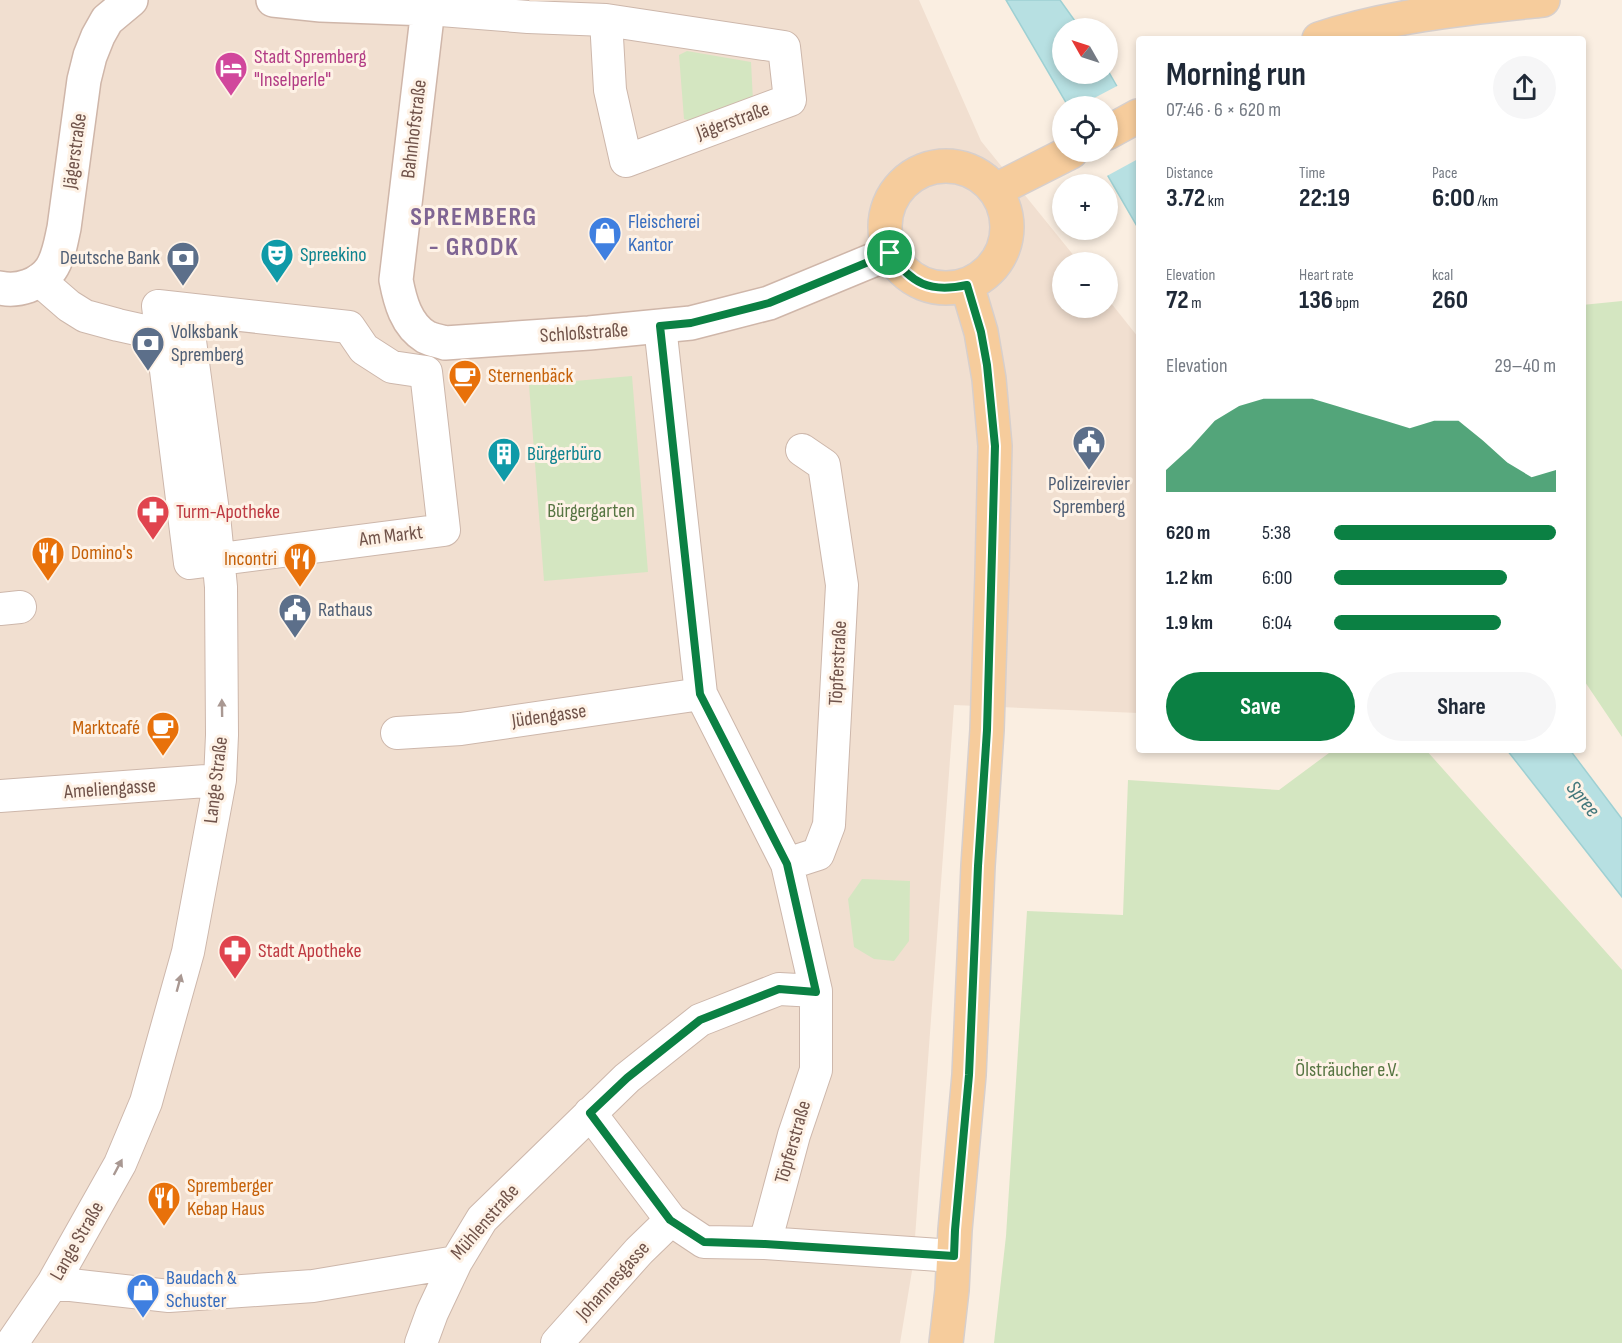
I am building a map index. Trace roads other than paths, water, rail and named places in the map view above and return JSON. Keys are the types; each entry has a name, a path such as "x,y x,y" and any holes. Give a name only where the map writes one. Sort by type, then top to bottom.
{"main road":[{"name":"Jägerstraße","path":"16,286 51,269 59,250 84,80 90,56 107,20 131,0"},
{"name":"Jägerstraße","path":"273,0 321,5 428,5"},
{"path":"1329,36 1374,23 1543,0"},
{"name":"Bahnhofstraße","path":"428,5 396,280 399,299 408,320 426,337 445,343"},
{"path":"1118,127 1136,117"},
{"path":"996,190 1052,162"},
{"path":"944,165 963,168 981,176 996,190 1005,207 1008,226 1005,245 997,262 984,276 967,285 950,289 931,287 914,280 900,268 890,253 885,234 886,214 893,195 906,180 924,170 944,165"},
{"name":"Schloßstraße","path":"445,343 691,323 769,303 890,253"},
{"path":"946,1343 969,1075 978,866 987,730 995,446 987,365 981,332 967,285"}],"street":[{"name":"Jägerstraße","path":"428,5 528,17 606,20 784,47 790,100 626,161 610,90 606,20"},
{"name":"Lange Straße","path":"12,1343 53,1283 120,1164 146,1102 188,952 220,780 222,735 219,573 208,467 190,341 85,316 69,306 16,286"},
{"name":"Am Markt","path":"162,335 159,306 349,327 364,349 392,367 426,372 444,530 219,573"},
{"name":"Töpferstraße","path":"660,326 700,694 787,864 816,992 816,1070 794,1135 765,1244"},
{"name":"Töpferstraße","path":"787,864 818,854 829,825 842,585 824,465 802,450"},
{"name":"Jüdengasse","path":"397,733 461,729 700,694"},
{"name":"Ameliengasse","path":"0,796 220,780"},
{"name":"Mühlenstraße","path":"53,1283 169,1296 313,1286 456,1262 483,1219 627,1078 700,1020 779,989 816,992"},
{"path":"590,1113 670,1220 704,1242 954,1256"},
{"name":"Johannesgasse","path":"557,1343 639,1251 670,1220"},
{"path":"421,1343 432,1313 456,1262"}],"water":[{"path":"1006,0 1060,0 1073,18 1052,18 1052,79"},
{"path":"1055,84 1116,84 1136,120 1136,225 1118,193 1118,174 1107,174 1100,162 1118,162 1118,96 1062,96"},
{"name":"Spree","path":"1509,753 1572,753 1622,819 1622,897"}],"place":[{"name":"Stadt Spremberg \"Inselperle\"","path":"231,97"},
{"name":"Fleischerei Kantor","path":"605,262"},
{"name":"Spreekino","path":"277,284"},
{"name":"Deutsche Bank","path":"183,287"},
{"name":"Volksbank Spremberg","path":"148,372"},
{"name":"Sternenbäck","path":"465,405"},
{"name":"Polizeirevier Spremberg","path":"1089,471"},
{"name":"Bürgerbüro","path":"504,483"},
{"name":"Turm-Apotheke","path":"153,541"},
{"name":"Domino's","path":"48,582"},
{"name":"Incontri","path":"300,588"},
{"name":"Rathaus","path":"295,639"},
{"name":"Marktcafé","path":"163,757"},
{"name":"Stadt Apotheke","path":"235,980"},
{"name":"Spremberger Kebap Haus","path":"164,1227"},
{"name":"Baudach & Schuster","path":"143,1319"}],"district":[{"name":"SPREMBERG - GRODK","path":"474,232"}],"park label":[{"name":"Bürgergarten","path":"591,511"},
{"name":"Ölsträucher e.V.","path":"1347,1070"}]}
